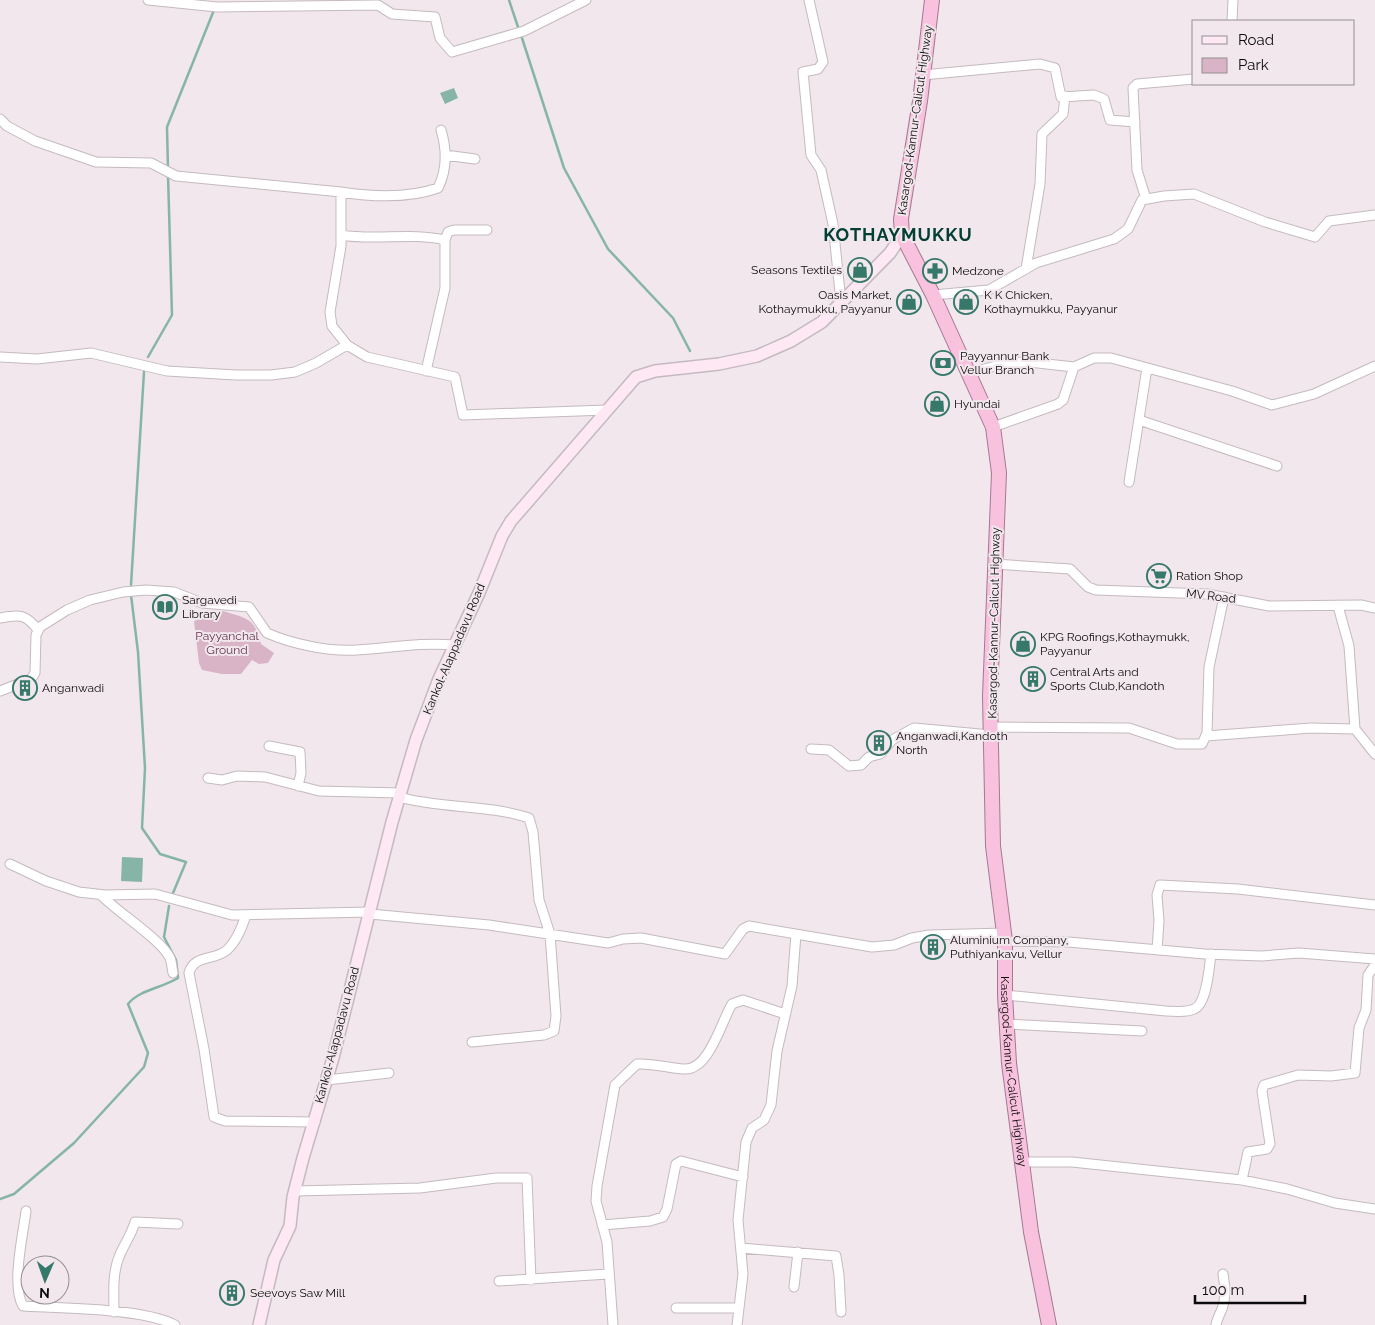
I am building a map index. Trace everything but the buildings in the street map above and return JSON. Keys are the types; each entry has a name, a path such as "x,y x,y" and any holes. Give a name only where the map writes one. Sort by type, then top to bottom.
{"highway":[{"name":"Kasargod-Kannur-Calicut Highway","path":"932,0 923,75 901,219 902,235 933,295 993,426 998,473 994,564 991,731 993,846 1005,937 1004,995 1009,1063 1031,1232 1049,1325"}],"main road":[{"name":"Kankol-Alappadavu Road","path":"259,1325 274,1260 290,1226 295,1191 327,1080 381,863 416,740 454,645 479,593 502,536 511,520 636,377 655,371 719,364 757,356 791,341 822,322 890,252 902,235"}],"street":[{"path":"148,0 214,7 378,5 392,14 435,17 440,38 452,52 520,32 586,0"},
{"path":"809,0 823,62 818,69 803,72 811,155 821,170 832,224 841,302"},
{"path":"1232,20 1233,0"},
{"path":"923,75 1040,64 1055,68 1061,97 1094,95 1104,98 1110,120 1135,122"},
{"path":"1146,199 1137,170 1133,88 1137,84 1192,79"},
{"path":"1026,269 1040,184 1042,134 1063,114 1065,96"},
{"path":"0,119 7,126 35,141 96,162 151,162 171,175 393,196 412,195 438,188 443,178 445,156 441,130"},
{"path":"445,156 475,159"},
{"path":"341,192 341,235 330,312 332,326 347,345 367,357 455,378 463,415 607,410"},
{"path":"933,295 988,290 1036,263 1114,239 1128,229 1142,200 1146,199 1194,194 1266,222 1315,237 1329,221 1375,215"},
{"path":"426,371 445,288 445,240 448,232 454,230 487,230"},
{"path":"341,235 367,239 401,235 445,240"},
{"path":"0,357 37,359 91,353 167,371 216,375 271,375 295,372 316,363 347,345"},
{"path":"969,373 1007,363 1030,362 1074,367 1083,362 1102,357 1232,391 1272,405 1314,394 1375,366"},
{"path":"993,426 1058,404 1063,400 1074,367"},
{"path":"1129,482 1147,368"},
{"path":"1139,420 1277,466"},
{"name":"MV Road","path":"994,564 1070,569 1088,587 1096,590 1150,591 1224,597 1268,606 1361,605 1375,608"},
{"path":"38,630 47,621 90,600 123,592 146,590 174,592 202,602 249,607 266,633 324,647 355,650 415,643 454,645"},
{"path":"811,749 829,750 849,766 861,765 868,757 880,754 892,740 914,728 991,731 1129,728 1177,744 1202,744 1206,736 1209,667 1224,597"},
{"path":"1338,606 1349,646 1355,729 1375,754"},
{"path":"0,618 20,615 30,619 38,630 35,673 32,679 0,691"},
{"path":"1206,736 1311,728 1355,729"},
{"path":"269,746 300,752 302,773 298,786"},
{"path":"208,778 222,780 237,776 265,777 319,791 400,795 446,806 515,813 529,818 533,832 539,900 550,934 556,1016 554,1031 536,1036 472,1042"},
{"path":"10,864 38,878 79,892 101,895 154,894 232,915 370,913 482,924 608,943 623,939 642,938 725,954 743,929 749,926 872,947 894,944 928,935 1005,937 1211,954 1262,956 1299,953 1375,959"},
{"path":"1157,950 1159,921 1157,895 1160,885 1238,889 1375,905"},
{"path":"101,895 112,908 162,946 170,957 173,973"},
{"path":"246,915 239,932 228,950 214,957 198,960 191,967 189,973 204,1048 214,1117 217,1120 232,1121 315,1122"},
{"path":"737,1325 743,1274 738,1220 748,1134 764,1120 771,1105 777,1051 792,986 796,934"},
{"path":"1004,995 1166,1011 1192,1010 1200,1006 1204,995 1211,954"},
{"path":"1242,1180 1248,1152 1267,1149 1270,1144 1262,1091 1264,1085 1298,1075 1331,1076 1355,1073 1359,1028 1366,1010 1371,976 1375,965"},
{"path":"613,1325 607,1242 596,1201 614,1085 637,1064 683,1069 692,1069 699,1065 706,1056 732,1004 736,1001 743,1000 785,1014"},
{"path":"1007,1024 1142,1031"},
{"path":"327,1080 389,1073"},
{"path":"602,1225 643,1222 663,1217 667,1209 676,1164 681,1161 742,1177"},
{"path":"1022,1162 1072,1162 1242,1180 1287,1189 1335,1203 1375,1209"},
{"path":"295,1191 420,1188 505,1177 527,1178 531,1280"},
{"path":"26,1211 18,1285 19,1299 23,1306 114,1312 161,1318 175,1325"},
{"path":"114,1312 115,1275 118,1259 131,1238 135,1222 178,1224"},
{"path":"740,1248 836,1256 841,1312"},
{"path":"794,1287 798,1252"},
{"path":"499,1281 608,1274"},
{"path":"1216,1325 1223,1307 1224,1274"},
{"path":"676,1308 739,1308"}],"green space":[{"name":"Payyanchal Ground","path":"223,611 249,620 256,629 261,644 274,653 268,663 259,664 252,660 241,674 222,674 202,670 199,663 194,621"}],"shaded area":[{"path":"454,88 458,98 445,104 440,93"},
{"path":"122,857 143,858 142,882 121,881"}],"waterway":[{"path":"509,0 519,30"},
{"path":"168,170 167,127 214,10"},
{"path":"521,35 564,168 608,249 673,318 690,351"},
{"path":"148,357 172,315 168,175"},
{"path":"131,585 144,372"},
{"path":"131,595 138,652 145,768 142,828 160,854 186,862 173,893"},
{"path":"0,1199 14,1194 74,1143 144,1067 148,1053 128,1004 138,995 178,978 176,960 164,937 169,906"}],"place":[{"name":"Seasons Textiles","path":"860,270"},
{"name":"Medzone","path":"935,271"},
{"name":"Oasis Market, Kothaymukku, Payyanur","path":"909,302"},
{"name":"K K Chicken, Kothaymukku, Payyanur","path":"966,302"},
{"name":"Payyannur Bank Vellur Branch","path":"943,363"},
{"name":"Hyundai","path":"937,404"},
{"name":"Ration Shop","path":"1159,576"},
{"name":"Sargavedi Library","path":"165,607"},
{"name":"KPG Roofings,Kothaymukk, Payyanur","path":"1023,644"},
{"name":"Central Arts and Sports Club,Kandoth","path":"1033,679"},
{"name":"Anganwadi","path":"25,688"},
{"name":"Anganwadi,Kandoth North","path":"879,743"},
{"name":"Aluminium Company, Puthiyankavu, Vellur","path":"933,947"},
{"name":"Seevoys Saw Mill","path":"232,1293"}],"district":[{"name":"KOTHAYMUKKU","path":"898,235"}]}
